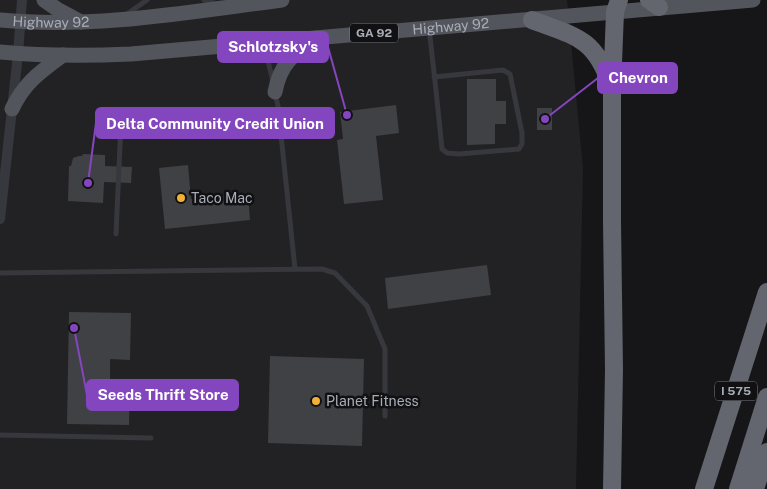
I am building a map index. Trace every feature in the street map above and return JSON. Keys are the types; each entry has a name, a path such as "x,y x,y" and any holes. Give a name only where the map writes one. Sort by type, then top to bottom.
{"highway":[{"path":"612,489 614,369 612,89 617,6"},
{"path":"532,20 567,33 590,46 604,66 612,89"},
{"name":"I 575","path":"704,489 767,292"},
{"path":"738,489 767,397"},
{"path":"755,489 767,452"}],"main road":[{"path":"44,0 82,22"},
{"name":"Highway 92","path":"0,20 82,22 282,0"},
{"name":"Highway 92","path":"0,52 63,55 131,54 263,41 532,20 617,6 753,0"},
{"path":"275,92 277,80 288,61 318,37"},
{"path":"12,109 17,98 30,82 63,55"}],"street":[{"path":"0,219 22,0"}],"lane":[{"path":"119,19 147,0"},
{"path":"204,0 227,7"},
{"path":"429,28 434,77 442,149 447,153 459,154 519,149 522,144 522,133 510,74 504,70 434,77"},
{"path":"263,41 278,106 296,269"},
{"path":"116,234 120,123"},
{"path":"0,273 322,268 335,273 367,306 385,349 385,416"},
{"path":"0,435 151,438"}],"shaded area":[{"path":"0,0 567,0 583,169 576,489 0,489"}],"building":[{"path":"467,79 496,79 496,101 506,101 506,124 495,124 495,144 467,145"},
{"path":"396,105 399,133 376,136 383,200 344,204 337,140 343,139 340,112"},
{"path":"537,108 552,108 552,130 537,130"},
{"path":"83,154 105,155 105,166 132,167 131,183 104,182 103,203 68,201 69,166 71,166 73,158"},
{"path":"188,165 191,199 248,194 250,220 165,229 159,168"},
{"path":"487,265 491,295 388,309 385,278"},
{"path":"69,312 131,313 130,360 110,359 110,380 130,380 129,425 67,424"},
{"name":"Planet Fitness","path":"270,356 364,359 362,446 268,443"}],"place":[{"name":"Schlotzsky's","path":"347,115"},
{"name":"Chevron","path":"545,119"},
{"name":"Delta Community Credit Union","path":"88,183"},
{"name":"Taco Mac","path":"181,198"},
{"name":"Seeds Thrift Store","path":"74,328"},
{"name":"Planet Fitness","path":"316,401"}]}
